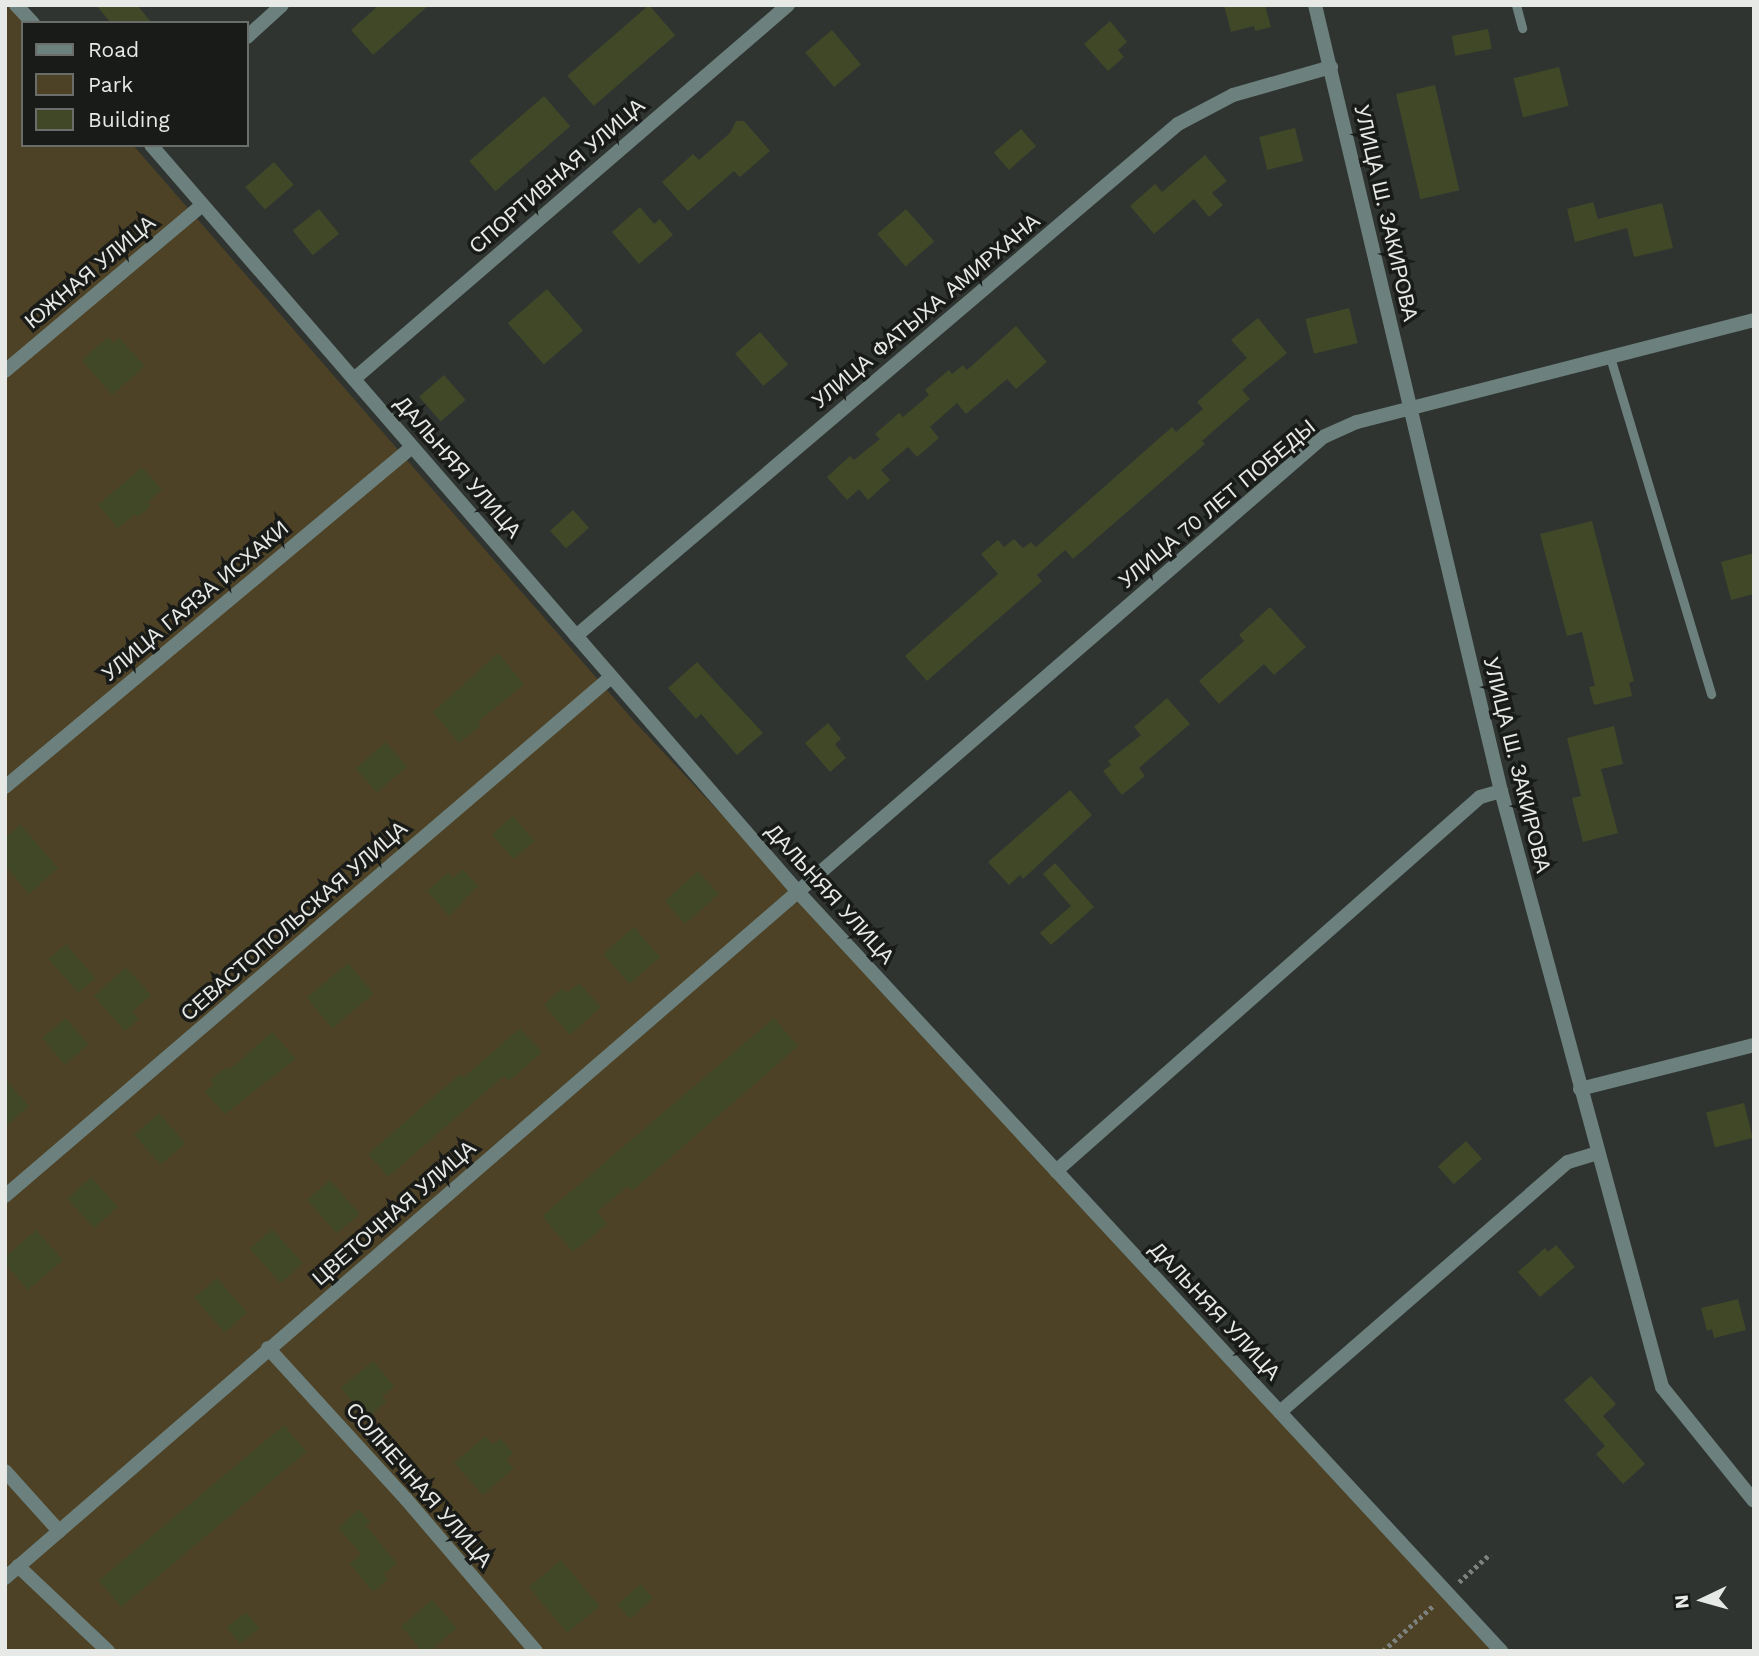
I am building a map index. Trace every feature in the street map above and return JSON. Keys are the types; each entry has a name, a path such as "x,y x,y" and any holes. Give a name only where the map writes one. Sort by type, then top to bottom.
{"street":[{"path":"16,5 31,21"},
{"path":"248,36 282,5"},
{"name":"СПОРТИВНАЯ УЛИЦА","path":"354,379 788,5"},
{"name":"УЛИЦА Ш. ЗАКИРОВА","path":"1315,5 1500,791 1662,1387 1754,1501"},
{"name":"УЛИЦА ФАТЫХА АМИРХАНА","path":"576,636 1178,124 1233,95 1331,67"},
{"name":"ДАЛЬНЯЯ УЛИЦА","path":"153,147 798,892 1501,1651"},
{"name":"ЮЖНАЯ УЛИЦА","path":"5,372 202,205"},
{"name":"УЛИЦА 70 ЛЕТ ПОБЕДЫ","path":"798,892 1323,437 1357,422 1754,320"},
{"name":"УЛИЦА ГАЯЗА ИСХАКИ","path":"5,787 412,447"},
{"name":"СЕВАСТОПОЛЬСКАЯ УЛИЦА","path":"5,1196 611,677"},
{"path":"1056,1171 1480,797 1500,791"},
{"name":"ЦВЕТОЧНАЯ УЛИЦА","path":"5,1578 798,892"},
{"path":"1580,1089 1754,1045"},
{"path":"1280,1412 1568,1163 1598,1153"},
{"name":"СОЛНЕЧНАЯ УЛИЦА","path":"268,1348 406,1499 536,1651"},
{"path":"5,1471 59,1531"},
{"path":"18,1566 108,1651"}],"lane":[{"path":"1516,5 1522,27"},
{"path":"1610,357 1711,694"}],"green space":[{"path":"5,5 11,5 24,21 21,21 21,147 135,147 634,721 1056,1171 1499,1651 5,1651"}],"building":[{"path":"96,5 137,5 150,21 109,21"},
{"path":"379,5 429,5 373,55 351,30"},
{"path":"649,5 675,35 594,106 567,76"},
{"path":"1224,5 1265,5 1271,27 1255,31 1254,26 1231,32"},
{"path":"1110,21 1127,42 1118,50 1124,57 1108,71 1084,44"},
{"path":"1488,29 1492,49 1455,56 1452,36"},
{"path":"832,30 861,64 834,87 805,52"},
{"path":"1559,67 1569,106 1523,117 1513,78"},
{"path":"1435,85 1459,190 1420,199 1396,94"},
{"path":"544,96 570,126 496,191 469,161"},
{"path":"736,121 744,121 770,151 740,177 734,171 688,211 662,182 693,154 699,160 730,133"},
{"path":"1295,128 1303,161 1267,170 1259,137"},
{"path":"1021,129 1036,146 1009,170 994,153"},
{"path":"1205,155 1227,181 1212,193 1223,205 1209,217 1194,199 1154,234 1130,206 1155,184 1162,192"},
{"path":"274,162 294,185 265,210 245,187"},
{"path":"1593,202 1598,219 1662,203 1673,248 1634,257 1627,228 1575,242 1567,209"},
{"path":"640,207 654,224 660,219 673,235 639,264 612,232"},
{"path":"319,209 339,234 313,255 293,230"},
{"path":"906,209 934,241 906,266 877,234"},
{"path":"547,289 583,331 544,365 508,323"},
{"path":"1349,308 1358,343 1314,354 1305,319"},
{"path":"1258,318 1287,353 1242,390 1250,399 1202,441 1205,444 1073,559 1065,550 1037,575 1042,581 927,681 905,656 998,574 981,554 998,540 1004,547 1014,539 1023,548 1031,542 1036,547 1172,427 1176,432 1203,409 1197,402 1247,358 1231,340"},
{"path":"1016,326 1047,362 1016,389 1007,379 966,414 957,403 930,427 939,438 917,457 908,447 881,470 890,480 868,500 859,489 847,500 827,477 850,456 854,460 880,439 875,434 899,413 903,417 929,395 925,390 949,370 952,374 963,365 967,370"},
{"path":"760,332 788,364 763,386 735,354"},
{"path":"108,337 113,343 119,338 145,366 112,395 82,360"},
{"path":"444,375 466,400 441,422 419,397"},
{"path":"142,467 162,490 148,502 151,506 138,517 135,514 118,528 98,505"},
{"path":"573,510 589,528 566,549 550,531"},
{"path":"1592,521 1634,681 1629,683 1632,696 1594,705 1589,687 1595,686 1582,632 1567,636 1540,534"},
{"path":"1754,553 1754,594 1731,600 1721,562"},
{"path":"1270,607 1306,647 1274,675 1264,664 1219,704 1199,681 1244,641 1239,635"},
{"path":"498,653 524,684 478,722 481,725 459,743 433,712"},
{"path":"697,662 763,733 737,755 701,714 696,719 668,688"},
{"path":"1167,698 1190,724 1139,768 1145,776 1122,795 1103,771 1111,765 1108,761 1141,735 1134,727"},
{"path":"828,723 841,739 835,744 846,758 830,772 805,743"},
{"path":"1614,726 1623,764 1601,769 1618,833 1583,842 1572,798 1581,796 1567,738"},
{"path":"386,742 407,766 377,792 356,768"},
{"path":"1070,790 1092,815 1023,879 1020,875 1009,885 988,862"},
{"path":"513,816 535,841 514,859 492,834"},
{"path":"20,824 58,868 29,894 5,866 5,838"},
{"path":"1055,863 1094,907 1051,945 1040,933 1071,906 1043,874"},
{"path":"463,869 478,886 449,916 427,891 448,872 453,878"},
{"path":"698,871 719,894 685,924 665,901"},
{"path":"634,927 660,957 629,984 603,954"},
{"path":"66,944 96,978 78,993 49,959"},
{"path":"348,963 374,994 332,1028 307,998"},
{"path":"126,967 151,995 132,1012 139,1019 125,1031 94,996"},
{"path":"579,983 601,1007 570,1035 544,1005 562,988 567,993"},
{"path":"66,1018 88,1045 65,1065 42,1038"},
{"path":"774,1018 798,1046 632,1191 628,1186 597,1212 607,1224 573,1252 542,1216"},
{"path":"520,1028 542,1052 509,1081 504,1076 388,1177 368,1154 460,1074 463,1078"},
{"path":"272,1032 296,1059 225,1114 205,1092 214,1084 211,1080 226,1067 229,1070"},
{"path":"5,1079 29,1106 5,1127"},
{"path":"1744,1103 1753,1138 1715,1147 1706,1112"},
{"path":"159,1113 185,1143 160,1165 134,1135"},
{"path":"1466,1141 1482,1159 1454,1184 1438,1166"},
{"path":"91,1177 118,1207 94,1228 67,1198"},
{"path":"330,1180 360,1214 337,1234 307,1200"},
{"path":"272,1229 303,1263 280,1283 250,1249"},
{"path":"36,1230 63,1260 28,1290 5,1264 5,1257"},
{"path":"1556,1245 1575,1267 1540,1297 1518,1272 1545,1248 1548,1252"},
{"path":"217,1278 247,1313 225,1332 194,1298"},
{"path":"1738,1299 1746,1330 1714,1338 1712,1329 1707,1331 1701,1308"},
{"path":"373,1361 394,1386 382,1397 386,1402 366,1419 341,1388"},
{"path":"1591,1376 1616,1404 1603,1416 1645,1464 1623,1484 1596,1454 1605,1446 1564,1400"},
{"path":"284,1425 306,1452 121,1607 99,1581"},
{"path":"485,1436 493,1445 500,1438 513,1453 506,1460 514,1468 483,1495 454,1463"},
{"path":"359,1509 370,1522 366,1526 397,1563 384,1574 388,1579 373,1592 350,1564 361,1554 338,1528"},
{"path":"561,1560 600,1606 567,1633 529,1587"},
{"path":"640,1584 653,1598 630,1619 617,1605"},
{"path":"432,1600 457,1628 430,1651 422,1651 401,1626"},
{"path":"246,1612 259,1628 240,1644 227,1628"}]}
